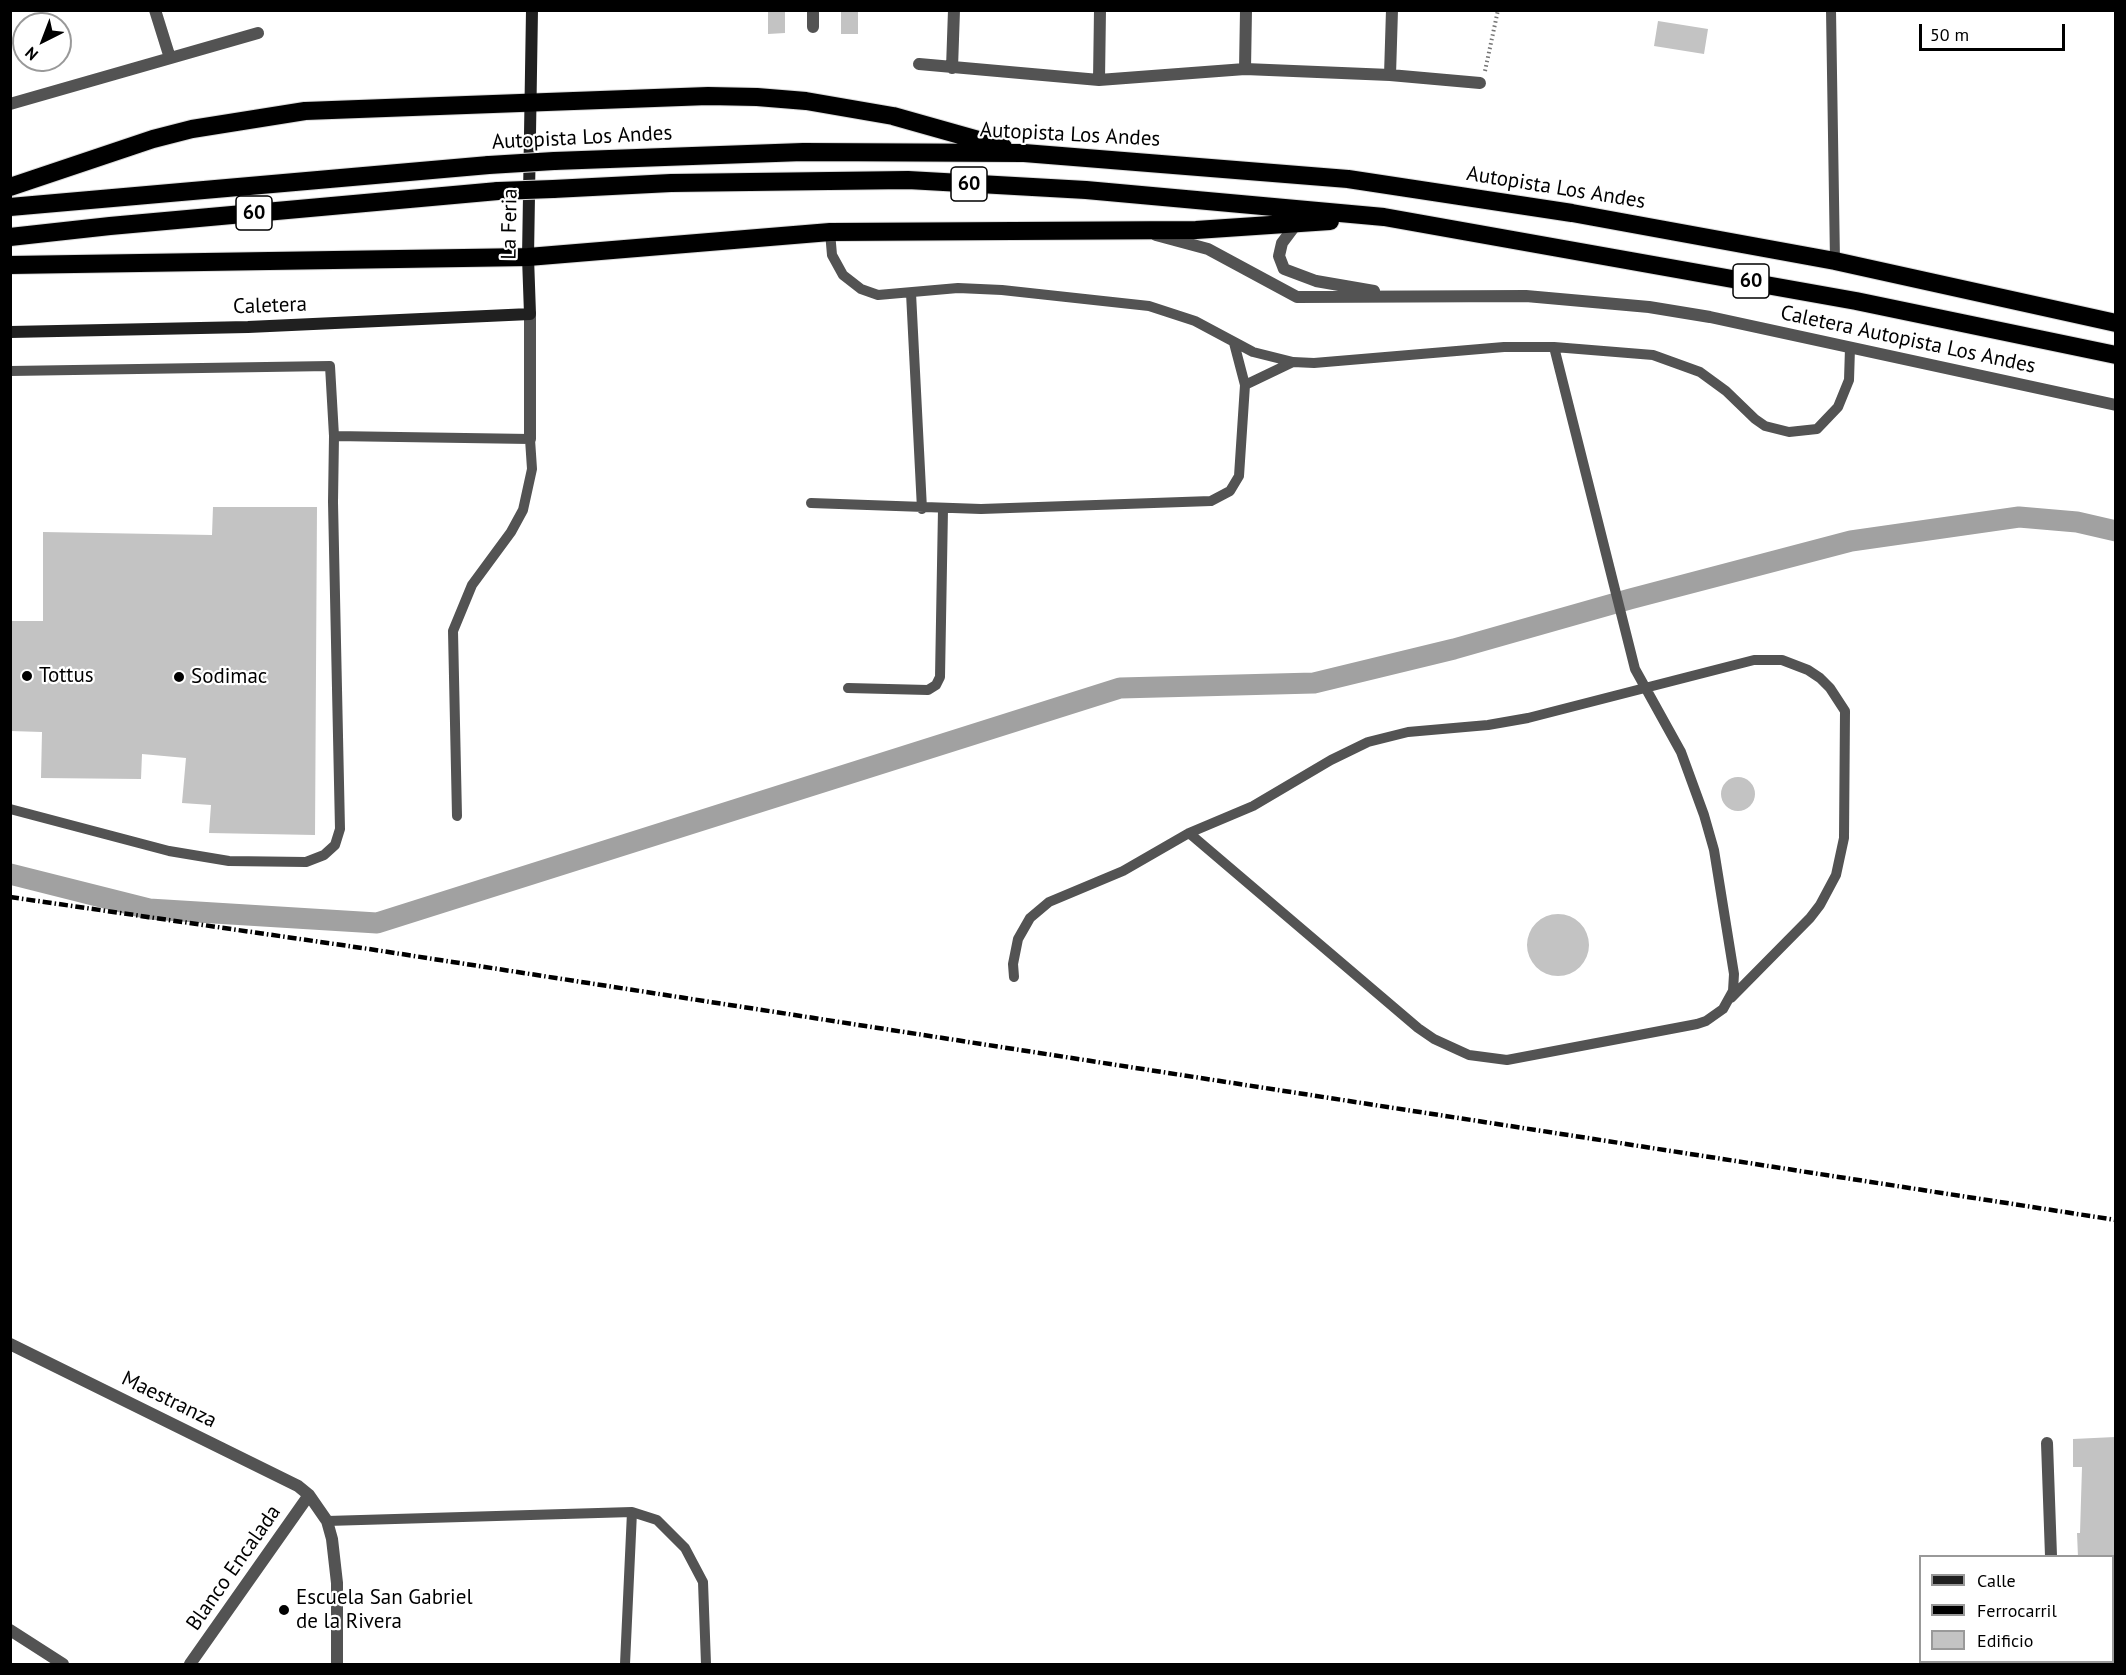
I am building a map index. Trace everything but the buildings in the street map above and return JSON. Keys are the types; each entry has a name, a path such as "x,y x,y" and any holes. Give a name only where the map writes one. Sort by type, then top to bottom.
{"highway":[{"path":"10,187 153,139 230,121 305,111 708,96 806,101 893,116 1024,153"},
{"name":"Autopista Los Andes","path":"10,207 554,161 802,152 1024,153 1348,178 1572,213 1834,261 2115,323"},
{"name":"60","path":"10,237 498,191 730,182 908,180 1086,190 1384,217 1811,292 2115,355"},
{"path":"10,265 528,257 830,232 1143,231 1384,217"}],"main road":[{"name":"La Feria","path":"530,314 528,257 532,10"},
{"name":"Caletera","path":"10,332 248,327 530,314"}],"street":[{"path":"155,10 170,58"},
{"path":"813,10 813,27"},
{"path":"952,69 954,10"},
{"path":"1099,80 1100,10"},
{"path":"1245,69 1246,10"},
{"path":"1390,75 1392,10"},
{"path":"10,104 258,33"},
{"path":"919,64 952,69 1099,80 1245,69 1390,75 1480,83"},
{"name":"Caletera Autopista Los Andes","path":"1297,223 1282,243 1279,256 1284,269 1317,281 1405,297"},
{"name":"Caletera Autopista Los Andes","path":"1143,231 1208,249 1297,297 1405,297 1466,294 1587,299 1710,317 2115,405"},
{"name":"La Feria","path":"530,314 530,439"},
{"name":"Maestranza","path":"10,1344 297,1486 309,1495"},
{"path":"2047,1443 2050,1555"},
{"path":"309,1495 327,1521 337,1583 337,1665"},
{"name":"Blanco Encalada","path":"190,1665 309,1495"},
{"path":"10,1630 63,1665"}],"lane":[{"path":"1831,10 1834,261"},
{"path":"830,232 832,255 843,275 851,283 878,295 958,288 1002,290 1149,306 1195,321 1234,343 1273,359 1293,362 1314,363 1504,347 1554,347 1653,355 1685,364 1720,386 1755,420 1777,430 1789,432 1817,429 1838,407 1849,380 1850,348"},
{"path":"911,293 922,509"},
{"path":"811,503 943,509 1218,499 1230,491 1239,476 1245,385 1234,343"},
{"path":"1554,347 1630,649 1643,687 1667,724 1681,752 1707,824 1721,885 1729,957 1734,974 1729,1001"},
{"path":"1245,385 1293,362"},
{"path":"10,371 330,366 334,436 333,502 340,828 335,845 324,855 306,862 230,861 169,850 10,809"},
{"path":"334,436 530,439 532,469 523,510 511,532 472,585 453,631 458,816"},
{"path":"848,688 928,690 936,685 940,677 943,509"},
{"path":"1014,977 1013,964 1018,939 1030,918 1039,909 1059,896 1123,871 1189,833 1253,806 1330,760 1368,742 1408,732 1488,725 1528,718 1754,660 1782,660 1802,667 1820,678 1830,688 1845,711 1844,838 1836,875 1810,918 1715,1016 1697,1024 1507,1060 1469,1055 1434,1039 1418,1028 1189,833"},
{"path":"327,1521 632,1512 657,1520 685,1548 703,1582 706,1665"},
{"path":"625,1665 632,1512"}],"path":[{"path":"1480,83 1498,10"}],"waterway":[{"path":"10,874 149,909 377,923 1120,688 1314,683 1454,649 1630,599 1851,541 2019,517 2077,522 2116,531"}],"railway":[{"path":"10,897 369,949 2116,1220"}],"place":[{"name":"Tottus","path":"27,676"},
{"name":"Sodimac","path":"179,677"},
{"name":"Escuela San Gabriel de la Rivera","path":"284,1610"}]}
